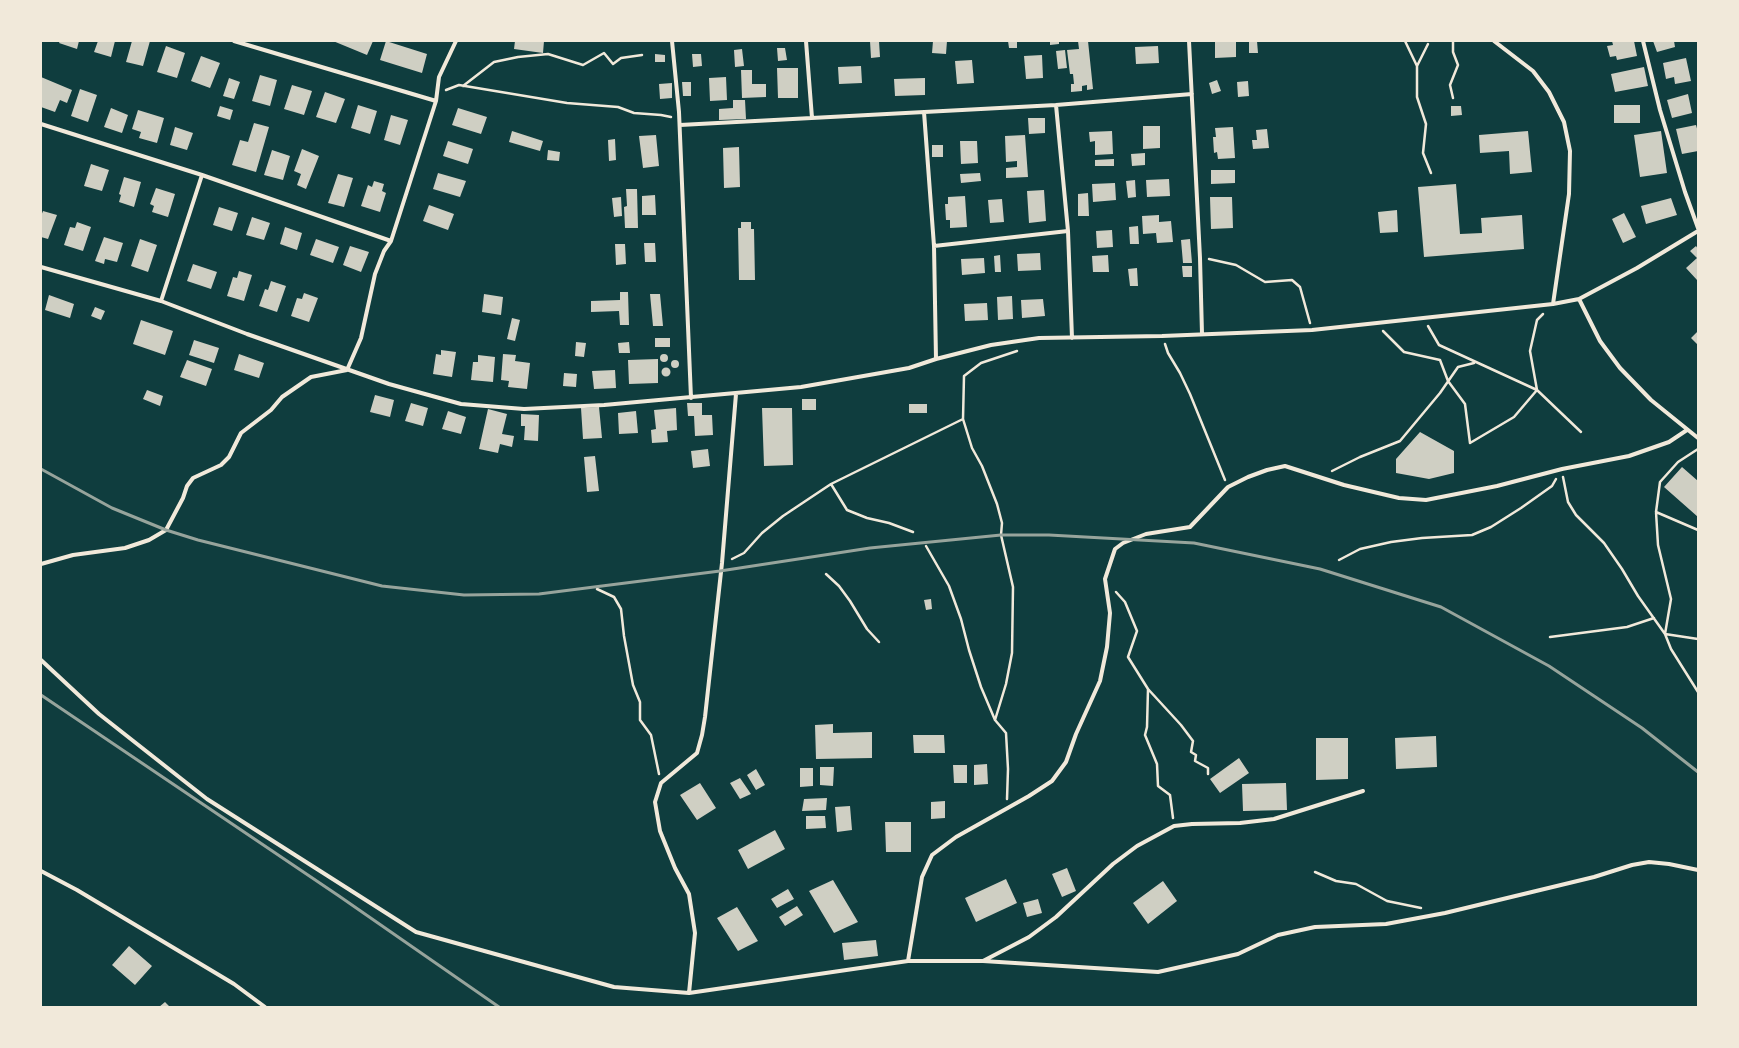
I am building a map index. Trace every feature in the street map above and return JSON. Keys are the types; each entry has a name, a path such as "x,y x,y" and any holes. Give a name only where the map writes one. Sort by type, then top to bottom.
{"street":[{"path":"234,41 436,100"},
{"path":"347,370 362,332 375,274 384,251 391,241 436,100 439,77 456,41"},
{"path":"672,41 680,125 691,398"},
{"path":"806,41 812,118"},
{"path":"1189,41 1200,258 1202,334"},
{"path":"1494,41 1533,71 1549,92 1564,122 1570,151 1569,194 1553,304"},
{"path":"1643,41 1660,110 1684,192 1698,228"},
{"path":"680,125 1056,105 1192,94"},
{"path":"1056,105 1068,231 1072,338"},
{"path":"924,112 934,246 936,359"},
{"path":"41,124 202,175 391,241"},
{"path":"161,301 202,175"},
{"path":"934,246 1068,231"},
{"path":"41,267 161,301 347,370 389,384 461,404 524,409 691,398 801,387 909,368 936,359 991,345 1039,338 1162,336 1312,330 1553,304 1579,299 1637,268 1698,231"},
{"path":"1579,299 1600,341 1620,368 1651,400 1698,438"},
{"path":"41,564 74,555 125,548 149,540 166,530 183,498 187,486 193,478 221,465 229,457 241,433 271,410 282,397 311,377 347,370"},
{"path":"689,993 695,933 689,894 675,868 660,831 655,802 661,783 697,753 705,717 722,563 736,394"},
{"path":"908,961 922,877 932,855 956,837 1052,781 1066,762 1076,734 1100,681 1107,647 1110,612 1105,579 1115,549 1123,543 1146,534 1190,527 1228,487 1248,477 1285,466 1319,478 1399,498 1426,500 1497,486 1562,469 1629,456 1669,442 1687,430"},
{"path":"41,660 99,714 207,799 416,932 614,987 689,993 908,961 983,961 1158,972 1238,954 1278,935 1315,927 1386,924 1445,913 1594,877 1632,865 1649,862 1698,870"},
{"path":"983,961 1029,938 1056,917 1114,864 1137,846 1174,826 1274,820 1364,791"},
{"path":"41,870 234,984 266,1007"}],"path":[{"path":"1405,41 1418,66"},
{"path":"1452,98 1450,85 1458,65 1453,52 1453,41"},
{"path":"1428,44 1418,66 1418,96 1426,124 1423,153 1431,173"},
{"path":"463,86 494,62 518,57 548,54 583,65 604,52 614,64 621,58 642,55"},
{"path":"437,92 459,85 567,103 618,107 641,114 668,116 675,119 680,125"},
{"path":"1200,258 1236,265 1265,282 1292,280 1300,287 1312,330"},
{"path":"1537,390 1530,351 1537,320 1553,304"},
{"path":"1423,317 1438,345 1474,363 1537,390 1581,432"},
{"path":"1375,324 1404,352 1440,360 1448,381 1465,404 1470,443 1514,417 1537,390"},
{"path":"1162,336 1168,353 1190,394 1224,473 1228,487"},
{"path":"995,720 1006,684 1012,653 1014,587 1001,535 1002,523 997,504 982,466 972,448 963,419 964,376 981,363 1020,350"},
{"path":"1319,478 1360,457 1400,441 1458,367 1474,363"},
{"path":"722,563 744,553 762,533 783,516 830,484 963,419"},
{"path":"1665,634 1670,599 1658,545 1656,512 1660,482 1678,462 1698,449"},
{"path":"1339,560 1360,549 1391,542 1472,535 1491,527 1552,486 1562,469"},
{"path":"1562,469 1564,487 1568,502 1576,515 1604,543 1665,634 1671,649 1698,692"},
{"path":"830,484 847,510 867,518 889,523 913,532"},
{"path":"1656,512 1698,530"},
{"path":"926,546 949,586 961,619 981,687 995,720 1006,733 1008,769 1007,808"},
{"path":"826,574 839,586 867,629 879,642"},
{"path":"1105,579 1125,602 1137,631 1128,656 1148,689 1193,741 1191,752 1196,755 1196,761 1208,768 1208,774"},
{"path":"597,589 614,597 621,609 624,636 633,685 640,702 640,720 651,735 661,783"},
{"path":"1550,637 1627,627 1654,618"},
{"path":"1665,634 1698,639"},
{"path":"1148,689 1147,726 1145,735 1157,764 1158,786 1170,795 1174,826"},
{"path":"1315,872 1336,881 1356,884 1387,901 1423,908"}],"building":[{"path":"60,41 79,41 77,49 59,43"},
{"path":"98,41 115,41 111,57 94,52"},
{"path":"132,41 150,41 143,66 126,62"},
{"path":"333,41 373,41 367,55"},
{"path":"386,41 427,54 422,73 380,60"},
{"path":"515,41 544,41 543,53 514,49"},
{"path":"870,41 879,41 880,57 871,58"},
{"path":"933,41 947,41 946,54 932,53"},
{"path":"1008,41 1017,41 1017,48 1009,48"},
{"path":"1050,41 1059,41 1059,44 1050,45"},
{"path":"1078,41 1088,41 1093,89 1087,90 1087,85 1082,86 1082,91 1071,92 1071,84 1074,84 1073,74 1070,74 1067,50 1079,49"},
{"path":"1215,41 1236,41 1236,57 1215,58"},
{"path":"1249,41 1257,41 1258,53 1249,53"},
{"path":"1612,41 1634,41 1637,56 1617,60 1616,56 1610,57 1607,46 1613,45"},
{"path":"1653,41 1674,41 1675,47 1657,52"},
{"path":"166,46 185,53 177,78 157,72"},
{"path":"1158,46 1159,63 1136,64 1135,47"},
{"path":"777,48 785,48 787,60 778,61"},
{"path":"742,49 744,66 735,67 734,50"},
{"path":"1065,50 1067,68 1058,69 1056,51"},
{"path":"655,54 665,55 665,62 655,62"},
{"path":"692,54 701,54 702,66 693,67"},
{"path":"1042,55 1043,78 1026,79 1024,56"},
{"path":"201,56 220,63 210,88 191,81"},
{"path":"1686,58 1691,81 1675,84 1674,77 1666,79 1663,63"},
{"path":"972,60 974,83 957,84 955,61"},
{"path":"861,66 862,83 839,84 838,67"},
{"path":"1644,67 1648,86 1615,92 1611,74"},
{"path":"777,68 798,68 798,98 778,98"},
{"path":"741,70 752,70 752,84 766,84 766,97 742,98"},
{"path":"260,75 277,80 270,106 252,101"},
{"path":"41,77 72,90 67,103 60,100 55,112 41,107"},
{"path":"726,77 727,100 710,101 709,78"},
{"path":"229,78 240,82 234,99 223,96"},
{"path":"925,78 925,95 895,96 894,79"},
{"path":"1217,80 1221,91 1212,94 1209,83"},
{"path":"1248,81 1249,96 1238,97 1237,82"},
{"path":"682,82 691,82 691,96 683,96"},
{"path":"672,83 672,98 660,99 659,84"},
{"path":"292,85 312,91 304,115 284,109"},
{"path":"80,89 97,95 88,122 71,116"},
{"path":"325,92 345,99 336,123 316,117"},
{"path":"1688,94 1692,113 1672,118 1667,100"},
{"path":"733,100 745,100 746,119 719,120 719,109 733,108"},
{"path":"358,105 377,111 370,134 351,128"},
{"path":"1614,105 1640,105 1640,123 1614,123"},
{"path":"220,106 233,110 230,120 217,116"},
{"path":"1451,106 1461,106 1462,115 1451,116"},
{"path":"111,108 128,115 122,133 104,127"},
{"path":"458,108 487,117 481,134 452,125"},
{"path":"138,110 164,118 157,143 139,138 141,132 132,129"},
{"path":"391,115 408,120 400,145 384,140"},
{"path":"1028,118 1045,118 1045,133 1029,134"},
{"path":"254,123 269,127 256,172 232,165 240,140 248,142"},
{"path":"1696,125 1698,132 1698,151 1682,154 1676,129"},
{"path":"1143,126 1160,126 1160,148 1143,149"},
{"path":"175,127 193,133 187,150 170,145"},
{"path":"1233,127 1235,158 1218,159 1217,152 1214,153 1213,137 1216,137 1215,128"},
{"path":"1267,129 1269,148 1253,149 1252,140 1257,140 1256,130"},
{"path":"512,131 543,141 540,151 509,142"},
{"path":"1112,131 1113,154 1095,155 1095,141 1090,142 1089,132"},
{"path":"1528,131 1532,172 1510,174 1509,151 1480,153 1479,135"},
{"path":"1661,131 1667,173 1640,177 1634,135"},
{"path":"656,135 659,166 643,168 639,136"},
{"path":"1025,135 1028,177 1006,178 1006,168 1017,167 1017,161 1006,162 1005,136"},
{"path":"615,139 616,160 609,161 608,140"},
{"path":"448,141 473,149 468,164 443,156"},
{"path":"960,141 977,141 978,163 961,164"},
{"path":"932,145 943,145 943,157 932,157"},
{"path":"739,147 740,187 724,188 723,148"},
{"path":"302,149 319,156 306,189 297,185 301,174 294,171"},
{"path":"272,150 290,156 283,180 264,175"},
{"path":"548,150 560,152 559,161 547,160"},
{"path":"1145,153 1145,165 1132,166 1131,154"},
{"path":"1114,159 1114,166 1095,166 1095,160"},
{"path":"91,164 109,170 102,191 84,186"},
{"path":"1211,170 1235,170 1235,183 1211,184"},
{"path":"438,173 466,181 460,197 433,189"},
{"path":"980,173 981,181 961,183 960,174"},
{"path":"338,174 353,178 344,207 328,203"},
{"path":"124,177 141,182 134,207 119,202 121,195 119,194"},
{"path":"1169,179 1170,196 1147,197 1146,180"},
{"path":"1135,180 1136,197 1128,198 1126,181"},
{"path":"374,181 384,184 382,191 386,193 380,212 361,206 368,185 372,187"},
{"path":"1115,183 1116,200 1093,202 1092,184"},
{"path":"1456,184 1460,234 1482,233 1481,218 1522,215 1524,249 1424,257 1418,187"},
{"path":"156,188 175,194 168,217 152,212 154,206 150,204"},
{"path":"626,189 637,189 638,228 625,228 624,207 627,206"},
{"path":"1044,190 1046,221 1029,223 1027,191"},
{"path":"1088,193 1089,216 1078,216 1078,194"},
{"path":"655,195 656,215 642,215 642,196"},
{"path":"965,196 967,227 950,228 950,220 946,220 945,204 948,204 948,197"},
{"path":"621,197 622,216 614,217 612,198"},
{"path":"1210,197 1232,197 1233,228 1211,229"},
{"path":"1671,198 1677,215 1646,224 1641,206"},
{"path":"1002,199 1004,222 990,223 988,200"},
{"path":"429,205 454,214 448,230 423,221"},
{"path":"219,207 238,213 232,231 213,225"},
{"path":"1397,210 1398,232 1380,233 1378,212"},
{"path":"43,211 57,215 48,239 41,237 41,216"},
{"path":"1624,213 1636,237 1623,243 1612,219"},
{"path":"1159,215 1159,222 1171,221 1173,242 1157,243 1156,233 1143,234 1142,216"},
{"path":"252,217 270,223 264,240 246,235"},
{"path":"77,222 91,227 83,251 64,245 70,227 75,228"},
{"path":"741,222 751,222 751,229 754,229 755,280 739,280 738,228 741,228"},
{"path":"1138,226 1139,244 1130,244 1129,227"},
{"path":"285,227 302,233 297,250 280,244"},
{"path":"1112,230 1113,247 1097,248 1096,231"},
{"path":"104,237 123,243 117,262 105,259 104,264 95,261"},
{"path":"140,239 157,245 148,272 131,266"},
{"path":"316,239 339,247 333,263 310,255"},
{"path":"1190,239 1192,263 1183,263 1181,240"},
{"path":"644,243 655,243 656,262 645,262"},
{"path":"615,244 625,244 626,264 616,265"},
{"path":"350,246 369,252 361,272 343,265"},
{"path":"1696,246 1698,249 1697,280 1686,268 1697,258 1690,251"},
{"path":"1040,253 1041,270 1018,271 1017,254"},
{"path":"1000,255 1001,272 995,272 994,256"},
{"path":"1108,255 1109,272 1093,272 1092,256"},
{"path":"984,258 985,273 962,275 961,259"},
{"path":"193,264 217,272 211,289 187,281"},
{"path":"1182,266 1192,266 1192,277 1183,277"},
{"path":"1137,268 1138,286 1130,286 1128,269"},
{"path":"239,271 252,275 244,301 227,296 233,277 237,278"},
{"path":"271,281 286,286 277,312 259,306 265,289 268,290"},
{"path":"620,292 628,292 629,325 620,325 619,311 591,312 591,301 620,300"},
{"path":"304,293 318,298 309,322 291,316 297,298 302,299"},
{"path":"484,294 503,297 501,315 482,312"},
{"path":"650,294 660,294 663,326 653,326"},
{"path":"49,295 74,304 70,318 45,310"},
{"path":"1012,296 1013,319 998,320 997,297"},
{"path":"1043,299 1045,316 1022,318 1021,300"},
{"path":"987,303 988,320 965,321 964,304"},
{"path":"95,307 105,311 101,320 91,316"},
{"path":"512,318 520,320 515,341 507,339"},
{"path":"141,320 173,331 165,355 133,344"},
{"path":"1698,331 1698,345 1691,338"},
{"path":"655,338 670,338 670,347 655,347"},
{"path":"194,340 219,348 214,363 189,355"},
{"path":"576,342 586,343 584,357 575,356"},
{"path":"629,342 630,353 619,353 618,343"},
{"path":"441,350 456,352 452,377 433,374 436,354 441,355"},
{"path":"239,354 264,363 259,378 234,370"},
{"path":"503,354 516,355 515,361 530,363 527,389 508,387 509,381 501,380"},
{"path":"662,354 666,354 668,358 666,362 662,362 660,360 660,356"},
{"path":"478,355 495,357 493,382 471,380 473,362 478,362"},
{"path":"658,359 658,383 629,384 628,360"},
{"path":"187,360 212,369 206,386 180,377"},
{"path":"673,360 677,360 679,364 677,368 673,368 671,366 671,362"},
{"path":"666,367 671,372 666,377 661,372"},
{"path":"615,370 616,388 594,389 592,371"},
{"path":"564,373 577,374 576,387 563,386"},
{"path":"147,390 163,396 160,406 143,399"},
{"path":"375,395 394,400 390,417 370,412"},
{"path":"802,399 816,399 816,410 802,410"},
{"path":"411,403 428,408 423,426 405,421"},
{"path":"687,403 702,403 702,415 712,415 713,435 695,436 694,416 688,416"},
{"path":"909,404 927,404 927,413 909,413"},
{"path":"599,407 602,438 583,439 581,408"},
{"path":"676,408 677,430 667,431 668,442 652,443 651,430 656,429 654,410"},
{"path":"762,408 792,408 793,465 764,466"},
{"path":"488,409 507,414 502,434 514,436 512,447 500,444 498,453 479,449"},
{"path":"448,411 466,417 461,434 442,429"},
{"path":"636,411 638,433 619,434 618,413"},
{"path":"521,414 539,415 538,441 524,440 525,426 521,426"},
{"path":"1420,432 1454,451 1454,473 1429,479 1396,473 1396,459"},
{"path":"708,449 710,466 693,468 691,451"},
{"path":"595,456 599,491 587,492 584,457"},
{"path":"1682,467 1698,481 1698,517 1664,487"},
{"path":"931,599 932,609 926,610 924,600"},
{"path":"833,724 833,733 872,732 872,758 816,759 815,725"},
{"path":"913,735 944,735 945,753 914,753"},
{"path":"1436,736 1437,767 1396,769 1395,738"},
{"path":"1316,738 1348,738 1348,779 1316,780"},
{"path":"1239,758 1249,773 1220,793 1210,779"},
{"path":"987,764 988,784 974,785 974,765"},
{"path":"953,765 967,765 967,783 954,783"},
{"path":"820,767 834,767 833,786 820,785"},
{"path":"800,768 813,768 813,786 800,787"},
{"path":"756,769 765,785 756,790 747,775"},
{"path":"740,778 751,794 740,799 730,783"},
{"path":"700,783 716,808 697,820 680,795"},
{"path":"1286,783 1287,810 1243,811 1242,784"},
{"path":"827,798 826,810 802,811 804,799"},
{"path":"945,801 945,818 931,819 931,802"},
{"path":"850,806 852,830 837,832 835,807"},
{"path":"806,816 825,816 826,828 806,829"},
{"path":"885,822 911,822 911,852 886,852"},
{"path":"775,830 785,849 748,869 738,850"},
{"path":"1067,868 1076,891 1062,897 1052,874"},
{"path":"1006,879 1017,903 976,922 965,898"},
{"path":"833,880 858,922 834,933 809,891"},
{"path":"1163,881 1177,901 1148,924 1133,903"},
{"path":"788,889 794,899 777,908 771,899"},
{"path":"1038,899 1042,913 1027,917 1023,903"},
{"path":"797,906 803,915 785,926 779,917"},
{"path":"737,907 758,941 738,951 717,918"},
{"path":"876,940 878,956 844,960 842,943"},
{"path":"129,946 152,966 135,985 112,965"},
{"path":"165,1002 170,1007 159,1007"}],"railway":[{"path":"41,469 112,508 166,530 198,540 382,586 464,595 539,594 720,571 870,548 1001,535 1049,535 1194,543 1320,569 1441,607 1549,666 1642,728 1698,772"},
{"path":"41,695 339,896 499,1007"}]}
